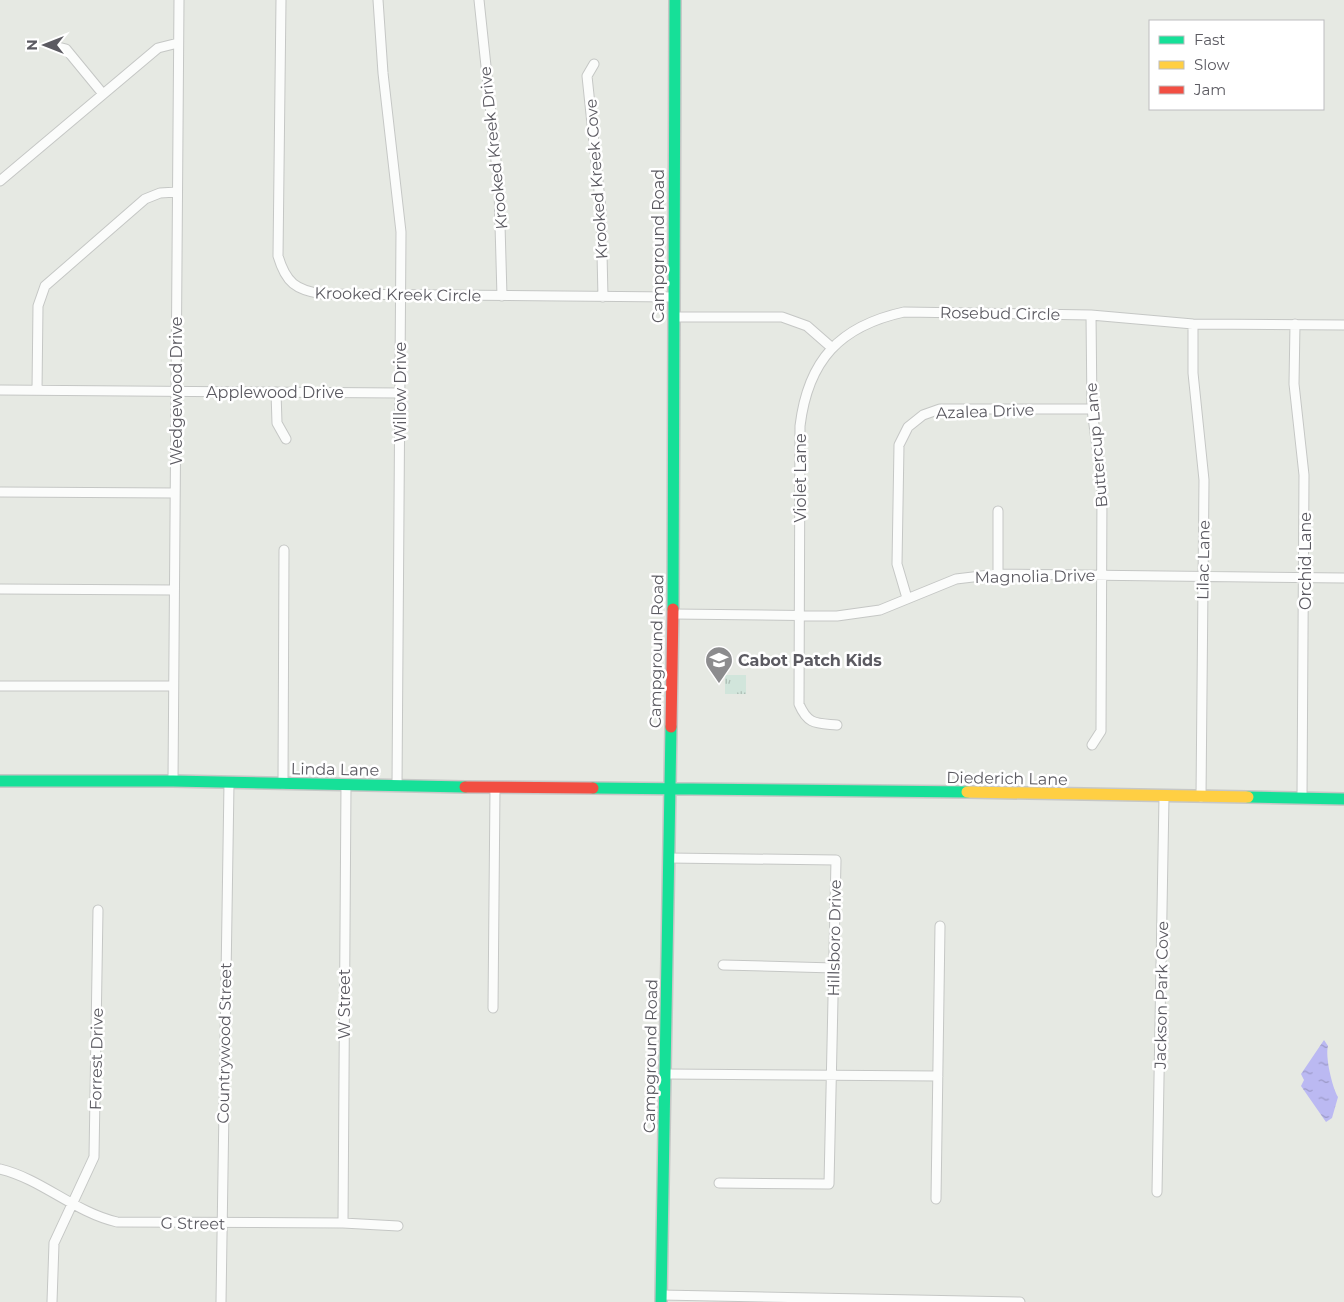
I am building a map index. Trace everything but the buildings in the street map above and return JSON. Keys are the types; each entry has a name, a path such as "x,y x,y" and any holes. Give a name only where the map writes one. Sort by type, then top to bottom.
{"street":[{"name":"Wedgewood Drive","path":"172,781 179,0"},
{"name":"Krooked Kreek Circle","path":"281,0 279,261 287,278 300,290 322,294 674,298"},
{"name":"Willow Drive","path":"378,0 383,73 399,200 400,393 397,786"},
{"name":"Krooked Kreek Drive","path":"479,0 500,198 502,296"},
{"name":"Campground Road","path":"661,1299 673,614 675,0"},
{"path":"0,181 158,48 178,43"},
{"path":"54,46 66,49 103,94"},
{"name":"Krooked Kreek Cove","path":"594,64 587,76 601,210 602,297"},
{"path":"37,390 38,306 45,286 145,199 160,193 177,192"},
{"name":"Rosebud Circle","path":"831,347 856,328 871,321 904,312 1091,314 1194,324 1344,325"},
{"name":"Buttercup Lane","path":"1091,314 1092,409 1102,487 1101,731 1092,745"},
{"path":"674,317 782,318 807,326 831,347"},
{"name":"Lilac Lane","path":"1194,324 1193,373 1204,480 1201,798"},
{"name":"Orchid Lane","path":"1295,324 1294,384 1304,475 1305,578 1302,798"},
{"name":"Violet Lane","path":"831,347 816,368 808,385 801,419 799,704 804,716 814,723 837,725"},
{"name":"Applewood Drive","path":"0,390 400,393"},
{"path":"276,392 277,424 286,439"},
{"name":"Azalea Drive","path":"907,598 897,564 897,490 899,445 908,427 923,415 940,410 1092,409"},
{"path":"0,492 175,493"},
{"path":"998,511 998,574"},
{"path":"283,784 284,550"},
{"name":"Magnolia Drive","path":"673,614 800,616 860,614 880,610 956,579 998,574 1344,578"},
{"path":"0,588 174,590"},
{"path":"0,686 173,686"},
{"name":"Linda Lane","path":"0,781 172,781 229,784 670,789"},
{"name":"Countrywood Street","path":"221,1302 229,784"},
{"name":"W Street","path":"343,1223 346,785"},
{"path":"493,1008 495,788"},
{"name":"Diederich Lane","path":"670,789 742,788 1201,798 1344,799"},
{"name":"Jackson Park Cove","path":"1157,1192 1164,797"},
{"name":"Hillsboro Drive","path":"669,858 836,860 829,1184 719,1183"},
{"name":"Forrest Drive","path":"52,1302 54,1243 90,1170 95,1137 98,910"},
{"path":"936,1200 940,926"},
{"path":"723,965 834,968"},
{"path":"666,1074 938,1076"},
{"name":"G Street","path":"0,1169 22,1175 90,1214 117,1222 343,1223 398,1226"},
{"path":"661,1299 1020,1302"}],"green space":[{"path":"725,675 746,675 746,694 725,694"}],"water":[{"path":"1324,1040 1328,1046 1327,1057 1333,1086 1338,1097 1332,1118 1326,1122 1301,1086 1304,1080 1301,1074"}],"traffic: fast":[{"path":"673,609 675,0"},
{"path":"661,1302 671,727"},
{"path":"0,781 173,781 465,787"},
{"path":"593,788 967,792"},
{"path":"1248,797 1344,799"}],"traffic: slow":[{"path":"967,792 1248,797"}],"traffic: jam":[{"path":"671,727 673,609"},
{"path":"465,787 593,788"}],"place":[{"name":"Cabot Patch Kids","path":"719,684"}]}
